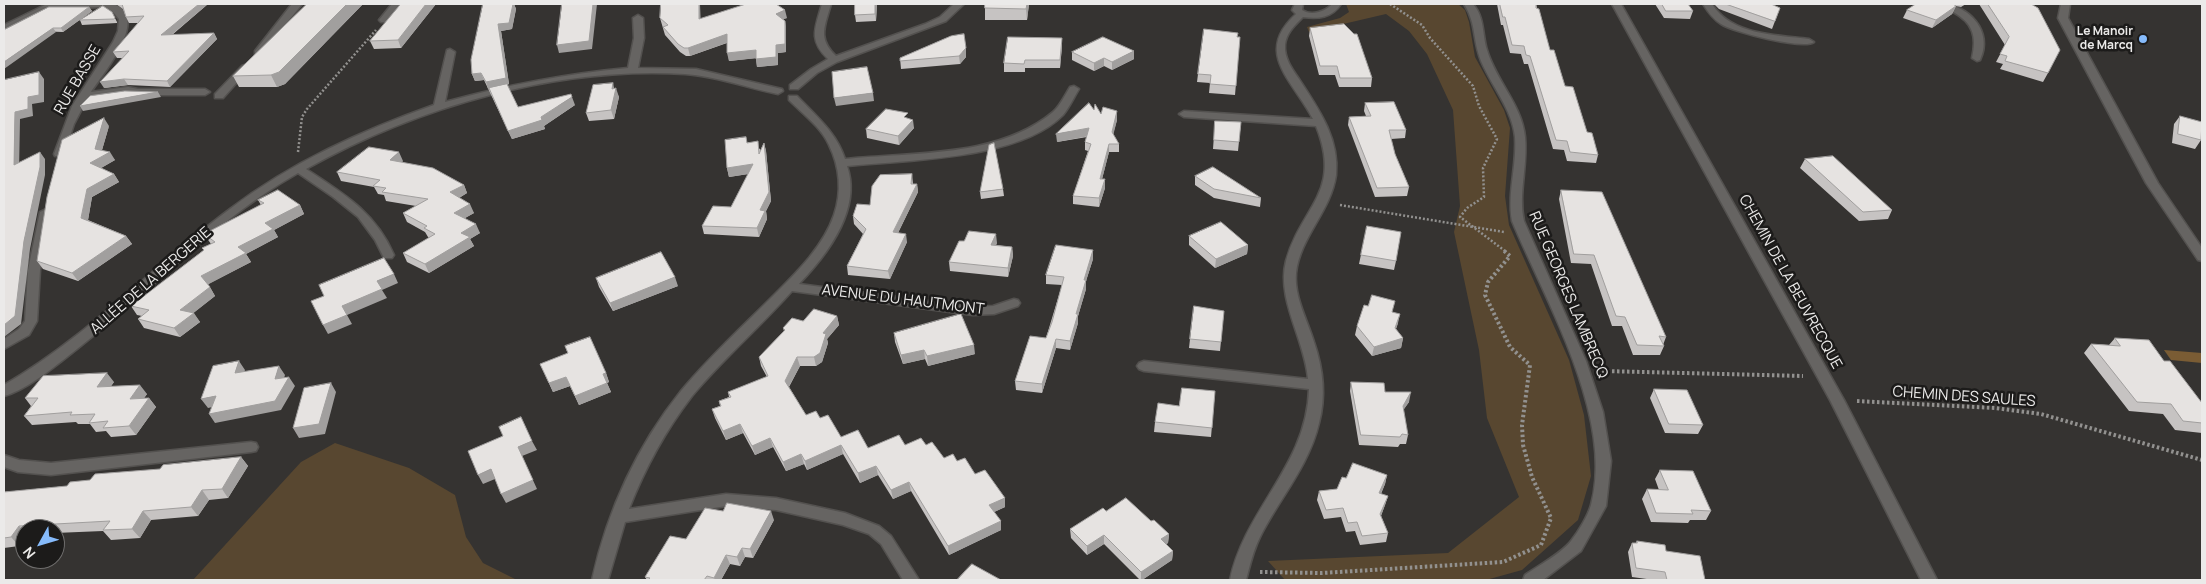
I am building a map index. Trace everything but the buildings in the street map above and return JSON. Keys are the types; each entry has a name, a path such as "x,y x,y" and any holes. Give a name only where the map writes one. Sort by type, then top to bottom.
{"street":[{"path":"4,30 52,5 106,4"},
{"name":"RUE BASSE","path":"56,170 68,128 83,96 110,56 124,24 122,16 106,4"},
{"path":"219,96 268,42 297,4"},
{"path":"384,20 396,4"},
{"path":"826,4 818,40 822,48 834,60"},
{"path":"794,93 814,71 834,60 928,26 943,19 959,4"},
{"path":"1239,576 1266,511 1306,443 1312,423 1316,385 1311,352 1292,295 1290,272 1297,251 1322,202 1329,181 1331,162 1328,141 1321,123 1287,69 1280,51 1284,32 1300,9 1320,15 1334,8 1336,4"},
{"name":"RUE GEORGES LAMBRECQ","path":"1468,4 1477,16 1485,58 1517,119 1520,146 1514,200 1515,210 1524,236 1584,371 1595,403 1602,436 1603,467 1600,500 1591,527 1572,553 1560,564 1531,580"},
{"name":"CHEMIN DE LA BEUVRECQUE","path":"1616,4 1824,376 1929,580"},
{"path":"1708,4 1718,19 1734,28 1809,42"},
{"path":"1944,4 1962,13 1978,29 1981,39 1976,58"},
{"path":"2065,4 2063,18 2152,183 2200,252"},
{"path":"632,71 639,38 638,18"},
{"path":"439,108 450,52"},
{"name":"ALLÉE DE LA BERGERIE","path":"4,391 72,348 198,240 253,197 297,168 360,137 439,108 510,88 588,75 632,71 700,73 778,91 776,94 782,99 794,93"},
{"path":"841,162 958,152 1018,138 1049,122 1068,103 1074,89"},
{"path":"83,96 128,90 138,92 205,92"},
{"name":"AVENUE DU HAUTMONT","path":"600,580 618,517 640,465 677,406 790,287 825,246 838,220 844,195 841,162 830,136 794,93"},
{"path":"1184,114 1321,123"},
{"path":"297,168 361,213 378,232 388,255"},
{"path":"4,345 24,332 31,321 35,261 49,197"},
{"name":"AVENUE DU HAUTMONT","path":"790,287 974,312 994,310 1014,303"},
{"path":"1144,366 1316,385"},
{"path":"4,461 18,466 51,469 251,447"},
{"path":"618,517 726,500 776,504 845,519 874,530 886,540 911,580"}],"path":[{"path":"1239,576 1503,562 1541,545 1551,518 1525,458 1522,434 1531,384 1530,365 1510,347 1485,294 1488,282 1502,268 1510,256 1499,244 1468,226 1460,217 1467,208 1484,197 1485,179 1483,168 1497,138 1490,120 1474,96 1473,86 1430,38 1422,25 1390,4"},
{"path":"297,168 301,124 307,109 384,20"},
{"path":"1322,202 1524,236"},
{"path":"1584,371 1824,376"},
{"name":"CHEMIN DES SAULES","path":"1837,400 2023,412 2065,420 2202,460"}],"shaded area":[{"path":"1346,4 1458,4 1465,10 1475,57 1504,110 1510,128 1505,196 1509,225 1569,360 1584,415 1591,476 1578,520 1522,570 1486,580 1285,580 1268,561 1448,553 1519,497 1487,418 1479,350 1454,232 1460,206 1453,110 1427,54 1409,31 1386,14 1309,32 1307,27 1340,18 1349,12"},
{"path":"2164,350 2202,353 2202,363 2171,360"},
{"path":"335,443 409,468 455,495 466,537 483,563 517,580 193,580 301,462"}],"place":[{"name":"Le Manoir de Marcq","path":"2143,39"}]}
